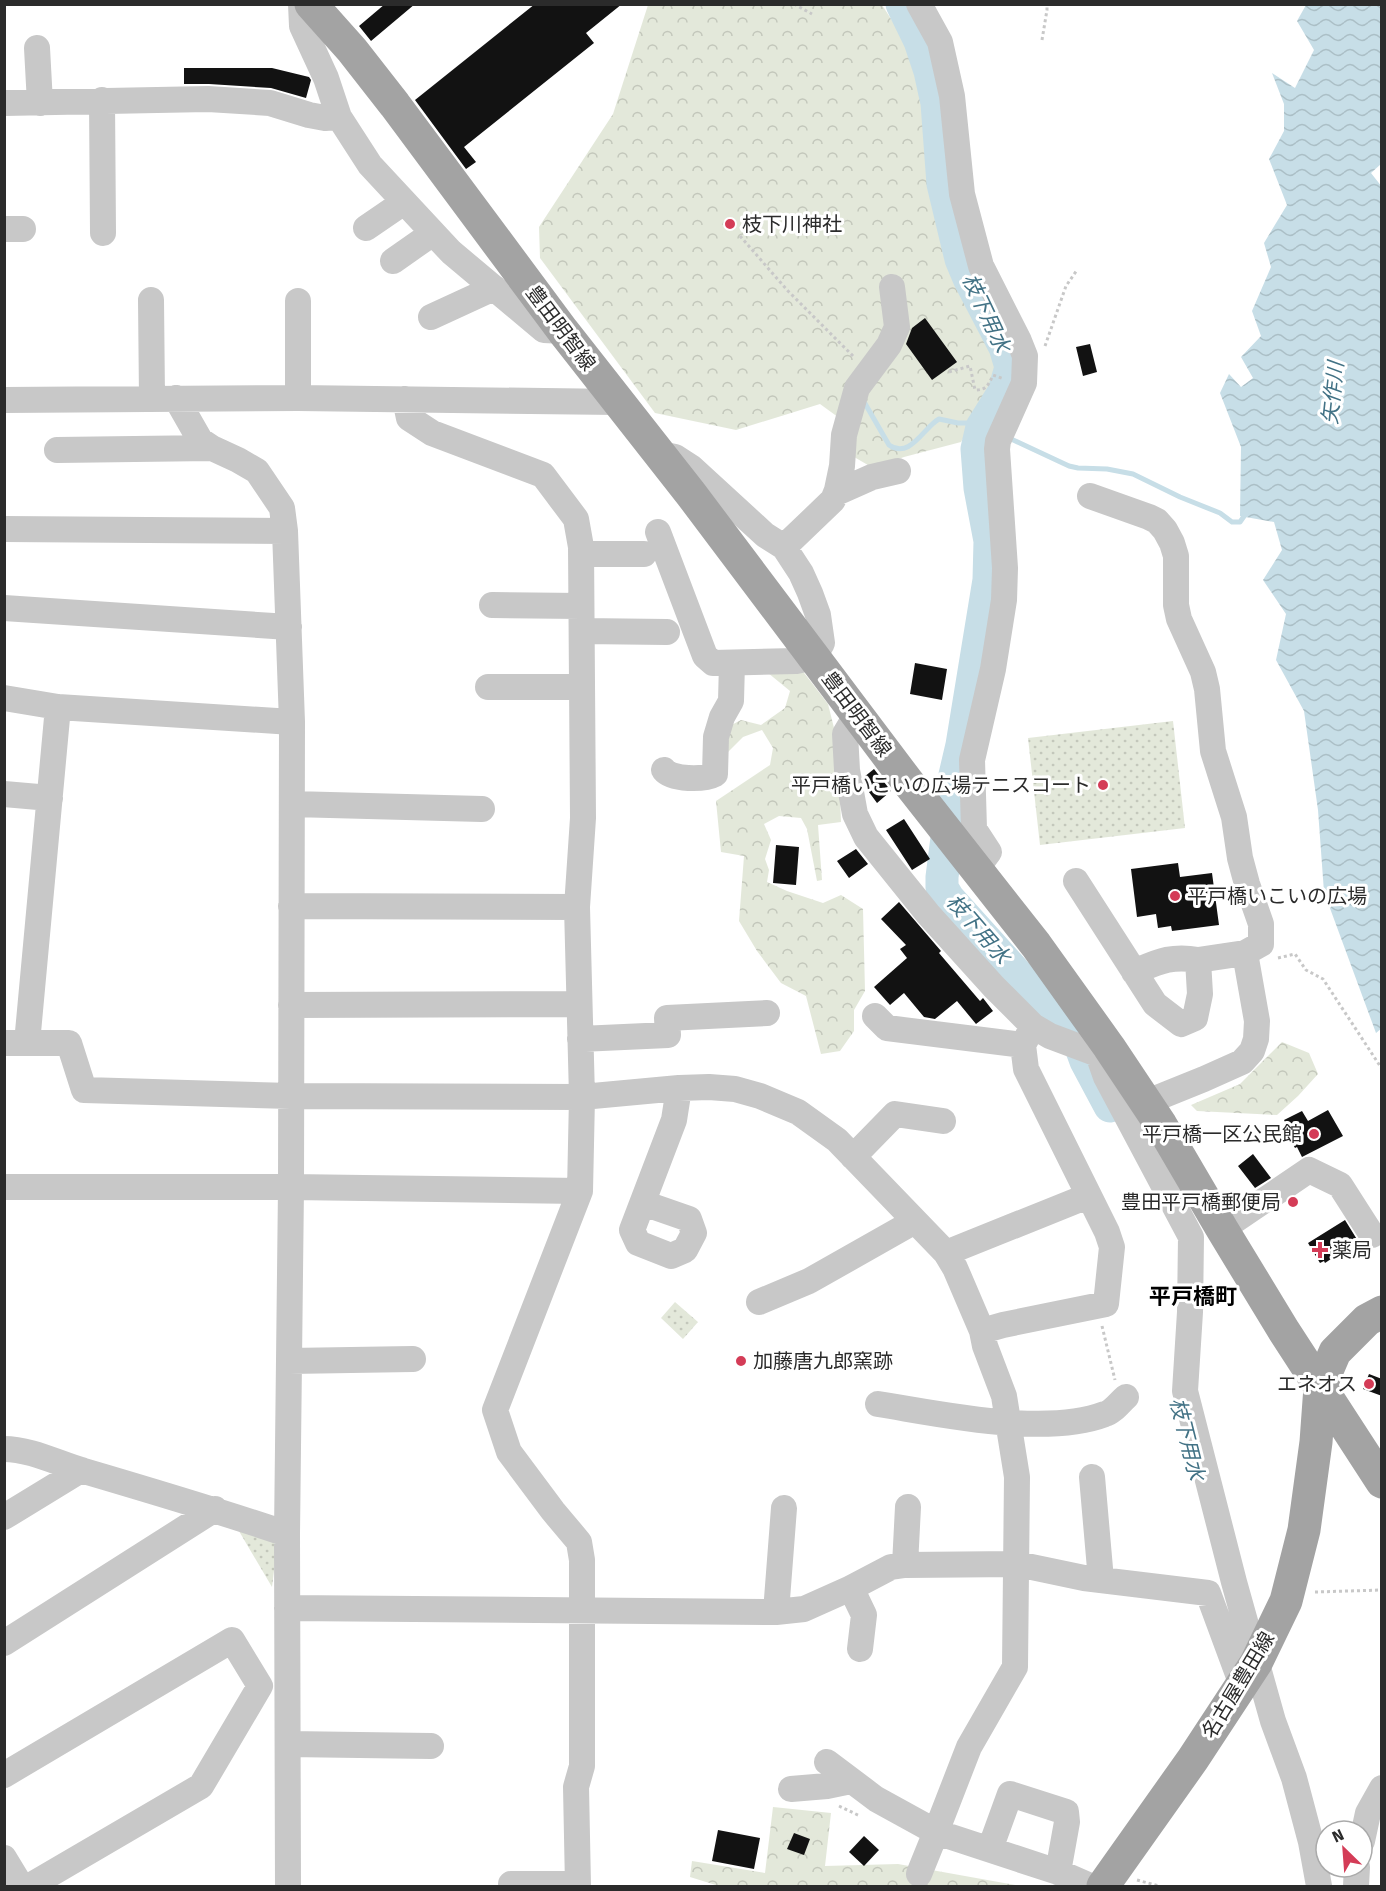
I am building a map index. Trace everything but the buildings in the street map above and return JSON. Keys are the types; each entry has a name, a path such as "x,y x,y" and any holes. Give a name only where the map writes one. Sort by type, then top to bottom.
{"main road":[{"name":"豊田明智線","path":"311,4 352,50 395,105 563,331 907,781 1036,945 1099,1050 1147,1102 1222,1229 1382,1482"},
{"name":"名古屋豊田線","path":"1116,1882 1249,1674 1286,1601 1304,1530 1316,1442 1320,1387 1335,1352 1366,1320 1382,1312"}],"street":[{"path":"301,4 302,26 326,78 339,117 370,165 451,252 544,330 563,331"},
{"path":"919,4 940,42 952,96 962,194 981,266 1019,341 1024,356 1024,383 1001,435 998,475 1005,600 993,669 972,760 974,829 989,852 974,864"},
{"path":"37,48 40,103"},
{"path":"4,103 208,99 270,104 309,115 325,118 339,117"},
{"path":"102,100 103,233"},
{"path":"366,228 404,202"},
{"path":"393,261 433,233"},
{"path":"784,547 833,500 836,493 842,466 844,435 861,385 889,345 897,327 892,287"},
{"path":"431,317 494,288"},
{"path":"151,300 164,398 200,440 257,471 282,508 285,531 292,722 291,1188 287,1534 288,1887"},
{"path":"298,301 298,398"},
{"path":"4,400 298,398 618,402"},
{"path":"405,399 409,418 432,433 543,476 576,519 581,554 583,818 577,907 582,1097 580,1191 495,1410 509,1452 579,1542 582,1560 582,1766 576,1787 578,1885 511,1884"},
{"path":"57,450 212,448"},
{"path":"658,532 705,656 713,663 796,662 814,657 822,643 818,615 801,573 784,547 765,535 692,468 675,457 659,454"},
{"path":"836,493 872,477 898,471"},
{"path":"1090,496 1157,521 1172,543 1176,556 1176,605 1179,619 1203,672 1207,689 1213,751 1234,817 1240,858 1247,884 1261,924 1260,944 1245,953 1198,960 1181,957 1162,960 1134,972"},
{"path":"4,529 285,531"},
{"path":"581,554 644,554"},
{"path":"492,605 667,632"},
{"path":"4,608 289,627"},
{"path":"664,770 667,774 676,777 708,778 715,774 716,737 722,717 731,701 732,663"},
{"path":"488,687 582,687"},
{"path":"4,698 58,707 292,722"},
{"path":"58,707 50,798 16,1043 69,1043 84,1090 291,1096 582,1097 679,1088 735,1089 760,1096 798,1112 837,1140 946,1253 955,1268 982,1331 985,1346 1004,1396 1009,1422 1017,1477 1014,1667 969,1747 919,1874"},
{"path":"857,714 845,735 847,770 855,814 866,837 928,914 994,987 1028,1035 1026,1069 1107,1232 1112,1247 1106,1304 982,1331"},
{"path":"4,794 50,798"},
{"path":"292,804 482,809"},
{"path":"1076,881 1155,1004 1181,1024 1195,1018 1200,994 1198,960"},
{"path":"291,906 577,907"},
{"path":"1147,1102 1242,1062 1252,1051 1256,1039 1257,1021 1245,953"},
{"path":"291,1005 578,1004"},
{"path":"580,1039 668,1035 667,1018 767,1013"},
{"path":"875,1016 886,1028 1050,1036 1099,1050 1106,1077 1191,1237 1190,1312 1185,1391 1225,1550 1249,1674"},
{"path":"643,1203 674,1120 679,1088"},
{"path":"853,1156 895,1114 943,1120"},
{"path":"1222,1229 1309,1170 1340,1185 1372,1235"},
{"path":"4,1187 580,1191"},
{"path":"946,1253 1088,1196"},
{"path":"759,1302 809,1281 915,1221"},
{"path":"289,1361 413,1359"},
{"path":"878,1404 975,1419 1047,1423 1077,1421 1108,1414 1124,1398"},
{"path":"4,1449 17,1449 215,1509 287,1534"},
{"path":"4,1516 81,1470"},
{"path":"1092,1477 1101,1580"},
{"path":"905,1565 908,1506"},
{"path":"4,1643 215,1509"},
{"path":"776,1611 784,1509"},
{"path":"287,1608 776,1611 804,1609 891,1567 905,1565 1017,1564 1101,1580 1208,1593 1273,1721 1294,1778 1311,1842 1319,1887"},
{"path":"851,1588 864,1615 860,1649"},
{"path":"4,1775 232,1640 260,1686"},
{"path":"260,1686 287,1690"},
{"path":"30,1887 201,1786 260,1686"},
{"path":"288,1744 431,1746"},
{"path":"827,1762 876,1799 936,1832 1058,1872 1090,1887"},
{"path":"791,1789 852,1781"},
{"path":"990,1849 1010,1794 1066,1812 1067,1822 1058,1872"},
{"path":"1367,1819 1368,1813 1379,1799"},
{"path":"4,1858 21,1887"}],"path":[{"path":"794,4 812,14"},
{"path":"1042,40 1047,4"},
{"path":"740,236 788,291 854,357 861,385"},
{"path":"1043,352 1066,286 1077,270"},
{"path":"949,372 970,366 975,390 984,390 993,375"},
{"path":"1277,958 1295,954 1306,970 1323,979 1382,1069"},
{"path":"1097,1306 1116,1384 1124,1398"},
{"path":"1289,1591 1322,1593 1382,1590"},
{"path":"1116,1882 1159,1887"}],"green space":[{"path":"648,5 882,5 906,42 927,108 933,192 948,250 1002,351 1007,370 999,391 975,416 961,442 873,468 849,454 842,420 820,404 736,430 655,413 540,258 539,227 613,114"},
{"path":"757,664 798,665 828,704 838,744 841,822 818,825 822,880 817,881 807,829 801,818 779,816 764,824 771,840 765,859 769,870 767,882 823,903 841,895 863,909 865,991 854,1010 854,1031 840,1051 821,1054 806,996 781,983 757,951 739,921 744,856 721,852 716,801 770,765 773,748 762,730 743,737 725,755 722,730 741,720 761,725 785,708 790,691"},
{"path":"1173,721 1185,828 1040,845 1028,738"},
{"path":"1282,1042 1309,1053 1318,1074 1277,1115 1197,1111 1191,1105 1240,1084"},
{"path":"675,1302 698,1322 683,1339 661,1318"},
{"path":"236,1526 278,1538 272,1587"},
{"path":"773,1807 831,1813 825,1866 898,1864 1021,1886 719,1886 690,1877 692,1861 765,1873"}],"water":[{"name":"矢作川","path":"1306,5 1381,5 1381,164 1371,173 1382,187 1382,1028 1376,1033 1324,892 1318,810 1304,711 1276,660 1286,614 1263,580 1282,550 1274,522 1240,516 1241,447 1220,393 1229,374 1241,387 1253,378 1241,357 1261,336 1252,311 1271,267 1264,243 1287,205 1269,159 1284,131 1284,104 1272,73 1295,88 1314,50 1297,21"}],"waterway":[{"name":"枝下用水","path":"902,4 920,41 930,71 937,103 943,184 961,259 1005,347 1011,367 1004,392 982,427 977,449 980,488 990,541 989,580 955,775 942,888 948,898 1031,990 1075,1031 1086,1061 1110,1106"},
{"path":"863,400 889,445 897,449 916,441 939,419 972,423 996,432"},
{"path":"1007,437 1069,466 1133,474 1220,513 1232,522 1240,522 1247,512"}],"place":[{"name":"枝下川神社","path":"730,224"},
{"name":"平戸橋いこいの広場テニスコート","path":"1103,785"},
{"name":"平戸橋いこいの広場","path":"1175,896"},
{"name":"平戸橋一区公民館","path":"1314,1134"},
{"name":"豊田平戸橋郵便局","path":"1293,1202"},
{"name":"薬局","path":"1320,1250"},
{"name":"加藤唐九郎窯跡","path":"741,1361"},
{"name":"エネオス","path":"1369,1384"}],"district":[{"name":"平戸橋町","path":"1193,1296"}]}
